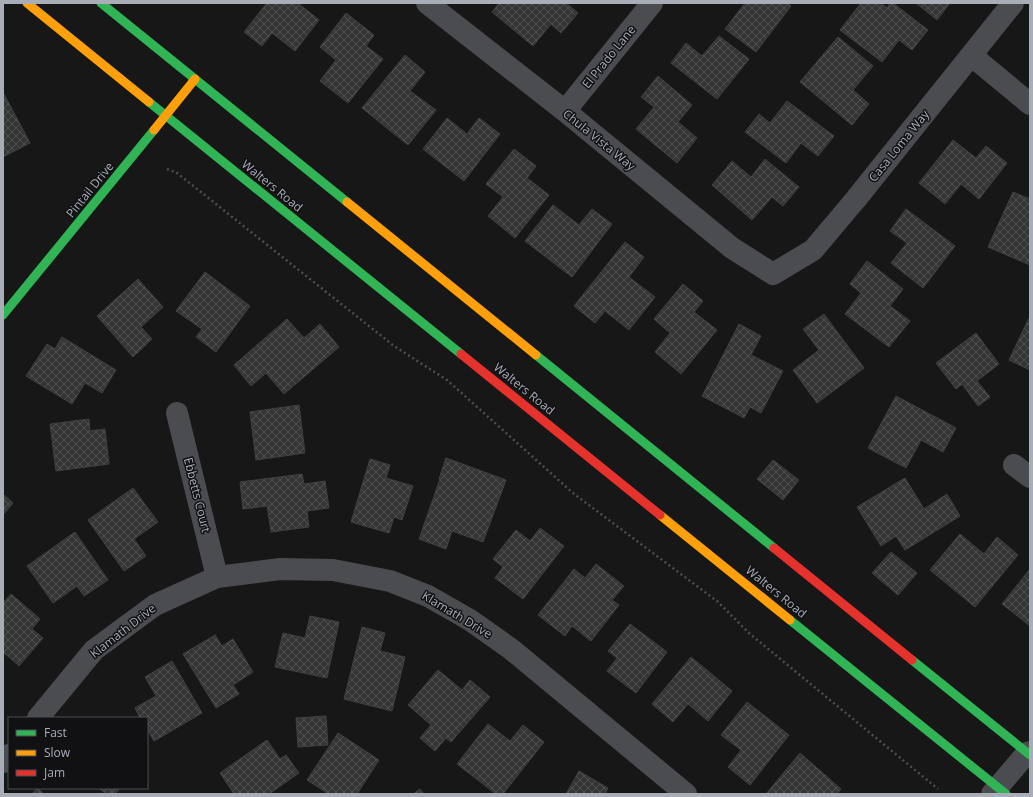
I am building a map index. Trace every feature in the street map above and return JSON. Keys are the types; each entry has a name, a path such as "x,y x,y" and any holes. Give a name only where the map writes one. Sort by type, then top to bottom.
{"main road":[{"name":"Walters Road","path":"27,3 998,792"},
{"path":"101,3 1029,750"},
{"name":"Pintail Drive","path":"3,315 195,79"}],"street":[{"name":"Chula Vista Way","path":"427,3 565,111 732,248 773,274"},
{"name":"El Prado Lane","path":"565,111 652,3"},
{"name":"Casa Loma Way","path":"773,274 813,250 972,56 1013,3"},
{"path":"972,56 1030,104"},
{"name":"Ebbetts Court","path":"177,413 217,577"},
{"name":"Klamath Drive","path":"39,717 94,650 155,605 217,577 280,569 333,570 390,581 428,596 470,620 511,649 686,794"},
{"path":"998,792 1029,750"}],"path":[{"path":"167,169 177,173 394,346 447,380 573,493 717,601 750,634 938,789"}],"building":[{"path":"267,3 300,3 299,4 319,20 295,51 272,33 262,46 244,32"},
{"path":"499,3 566,3 578,13 561,33 551,24 533,46 492,12"},
{"path":"745,3 787,3 791,6 756,52 725,29"},
{"path":"861,3 881,3 887,8 890,3 893,3 928,30 912,50 899,40 882,62 840,30"},
{"path":"916,3 950,3 937,20"},
{"path":"346,13 374,35 366,46 383,59 348,103 320,81 336,60 320,47"},
{"path":"719,36 749,59 717,99 671,63 686,43 702,56"},
{"path":"838,37 873,66 853,90 869,104 852,125 800,82"},
{"path":"405,55 425,72 410,91 436,110 408,145 362,108"},
{"path":"658,76 692,105 678,122 697,138 677,163 636,129 654,107 641,97"},
{"path":"4,94 30,143 3,157 3,95"},
{"path":"787,101 834,136 818,156 801,143 786,163 745,132 759,114 770,123"},
{"path":"447,118 467,134 479,118 500,134 464,181 423,149"},
{"path":"953,140 976,158 986,146 1007,163 979,199 961,184 945,204 919,183"},
{"path":"514,149 536,166 527,178 549,195 515,238 488,216 503,197 486,184"},
{"path":"765,159 799,187 783,206 772,197 752,220 712,185 732,161 751,177"},
{"path":"1013,192 1030,199 1030,217 1028,220 1030,221 1030,265 988,247"},
{"path":"553,205 579,225 592,209 612,224 572,277 525,241"},
{"path":"906,209 955,246 923,288 891,263 907,243 890,231"},
{"path":"625,242 644,257 629,277 655,297 629,330 605,311 595,323 574,306"},
{"path":"867,261 903,289 890,306 910,321 889,347 845,314 861,293 850,284"},
{"path":"205,272 250,306 216,352 196,337 202,329 176,311"},
{"path":"138,279 163,307 141,327 152,339 133,357 97,316"},
{"path":"683,284 703,301 694,312 717,330 681,374 655,352 670,333 654,319"},
{"path":"824,314 864,368 817,403 793,370 819,350 803,329"},
{"path":"1029,318 1030,319 1030,370 1009,360"},
{"path":"287,319 304,338 320,324 339,347 284,394 266,373 251,386 234,365"},
{"path":"739,324 761,336 751,355 783,371 761,413 750,407 744,418 702,396"},
{"path":"976,333 999,364 977,381 990,397 978,406 962,384 956,389 936,363"},
{"path":"62,337 116,370 102,393 85,383 72,404 26,376 47,344 55,349"},
{"path":"896,396 956,428 943,452 921,440 906,468 868,448"},
{"path":"299,405 305,453 256,460 250,412"},
{"path":"89,419 90,431 105,429 109,464 56,471 50,424"},
{"path":"446,458 506,480 483,542 452,531 446,549 419,539"},
{"path":"370,459 390,465 386,478 413,486 402,520 394,517 389,533 351,522"},
{"path":"773,460 799,480 783,500 757,479"},
{"path":"302,474 304,484 325,481 329,508 307,511 309,527 271,532 267,506 243,509 240,482"},
{"path":"905,478 924,509 947,494 960,516 905,550 896,536 881,546 857,507"},
{"path":"133,488 158,522 134,539 146,556 124,571 88,520"},
{"path":"3,494 13,503 3,515"},
{"path":"540,528 564,546 523,599 495,578 503,567 493,559 516,530 530,541"},
{"path":"75,532 108,580 84,596 77,586 53,603 27,566"},
{"path":"960,534 984,554 997,537 1018,555 975,607 930,570"},
{"path":"891,552 917,573 898,595 872,573"},
{"path":"596,564 624,586 612,600 619,605 591,641 572,626 565,636 538,615 574,569 585,578"},
{"path":"1030,569 1030,626 1002,604"},
{"path":"11,594 40,619 32,629 43,638 19,666 3,652 3,603"},
{"path":"310,616 339,622 327,678 275,667 283,633 305,638"},
{"path":"630,624 667,652 636,693 607,671 617,658 608,651"},
{"path":"362,627 385,633 380,651 405,657 392,711 344,699"},
{"path":"215,635 222,646 233,639 253,672 233,685 239,694 216,708 183,654"},
{"path":"691,657 732,691 708,721 688,704 673,722 652,704"},
{"path":"172,661 202,713 154,741 148,731 148,717 140,717 135,708 156,696 145,677"},
{"path":"438,670 462,690 470,680 490,697 451,742 446,738 435,751 420,738 431,725 408,705"},
{"path":"747,702 789,735 750,785 728,767 741,750 721,735"},
{"path":"326,716 328,745 298,747 296,718"},
{"path":"488,724 510,741 523,725 544,742 503,794 496,794 457,764"},
{"path":"338,733 379,760 357,794 329,794 307,780"},
{"path":"267,740 280,759 286,755 299,773 269,794 234,794 220,773"},
{"path":"800,753 841,789 837,794 766,794"},
{"path":"579,771 608,788 605,794 566,794"},
{"path":"36,789 38,789 44,794 32,794"},
{"path":"100,789 119,789 115,794 106,794"},
{"path":"420,789 424,794 413,794"}],"traffic: fast":[{"path":"101,3 347,202"},
{"path":"149,102 461,354"},
{"path":"3,315 154,130"},
{"path":"536,355 774,548"},
{"path":"790,620 1006,794"},
{"path":"912,660 1030,755"}],"traffic: slow":[{"path":"27,3 149,102"},
{"path":"154,130 195,79"},
{"path":"347,202 536,355"},
{"path":"660,515 790,620"}],"traffic: jam":[{"path":"461,354 660,515"},
{"path":"774,548 912,660"}]}
